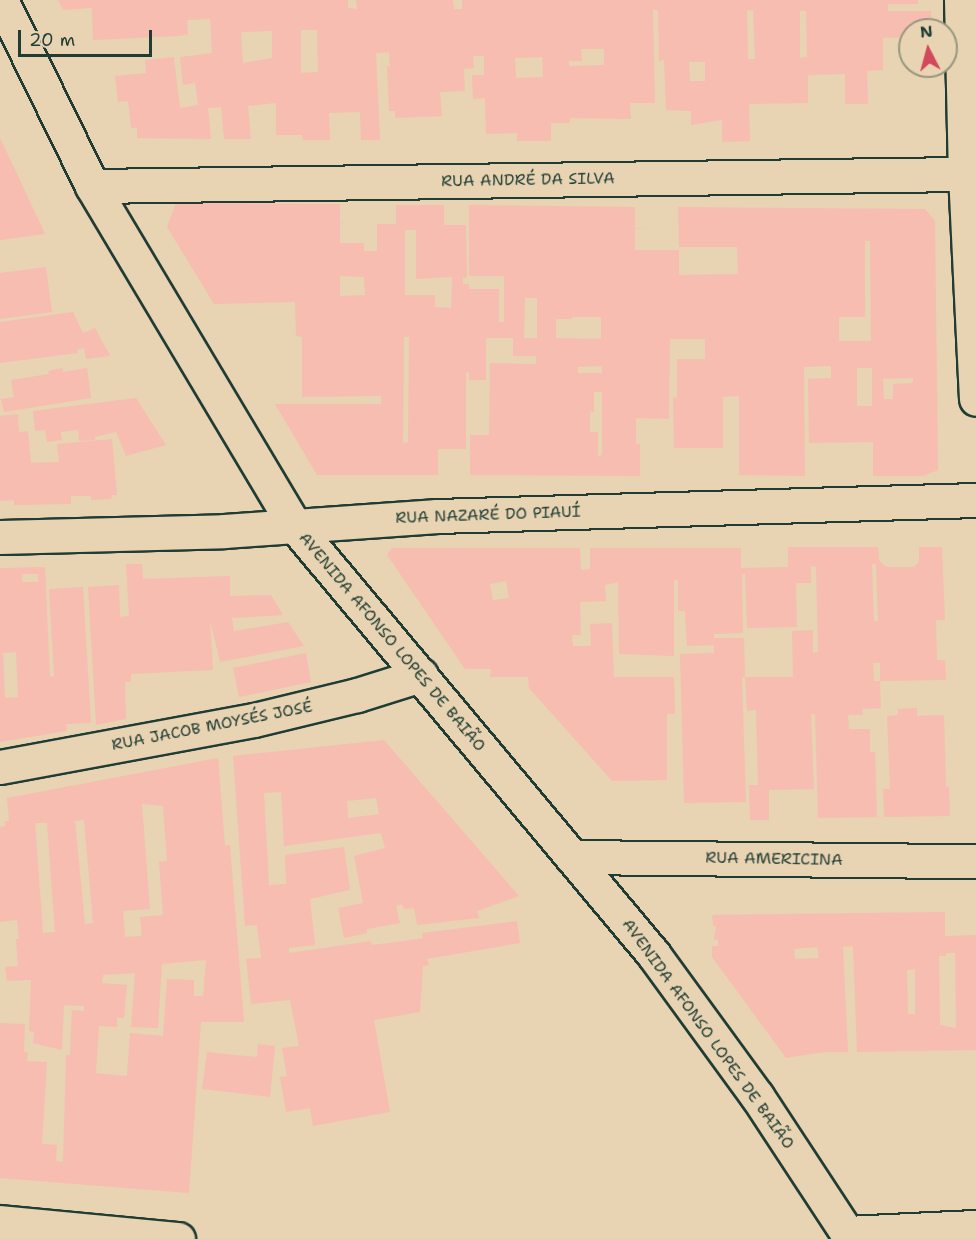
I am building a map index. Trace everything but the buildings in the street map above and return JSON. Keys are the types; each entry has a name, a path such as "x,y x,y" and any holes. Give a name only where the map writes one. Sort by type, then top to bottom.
{"street":[{"name":"AVENIDA AFONSO LOPES DE BAIÃO","path":"1,0 92,186 294,525 421,675 675,984 757,1096 849,1236"},
{"path":"961,0 964,174 976,399"},
{"name":"RUA ANDRÉ DA SILVA","path":"92,186 964,174"},
{"name":"RUA NAZARÉ DO PIAUÍ","path":"0,537 224,531 437,516 976,500"},
{"name":"RUA JACOB MOYSÉS JOSÉ","path":"0,767 254,720 357,695 421,675"},
{"name":"RUA AMERICINA","path":"572,857 976,861"},
{"path":"0,1222 178,1239"},
{"path":"849,1236 976,1227"}]}
